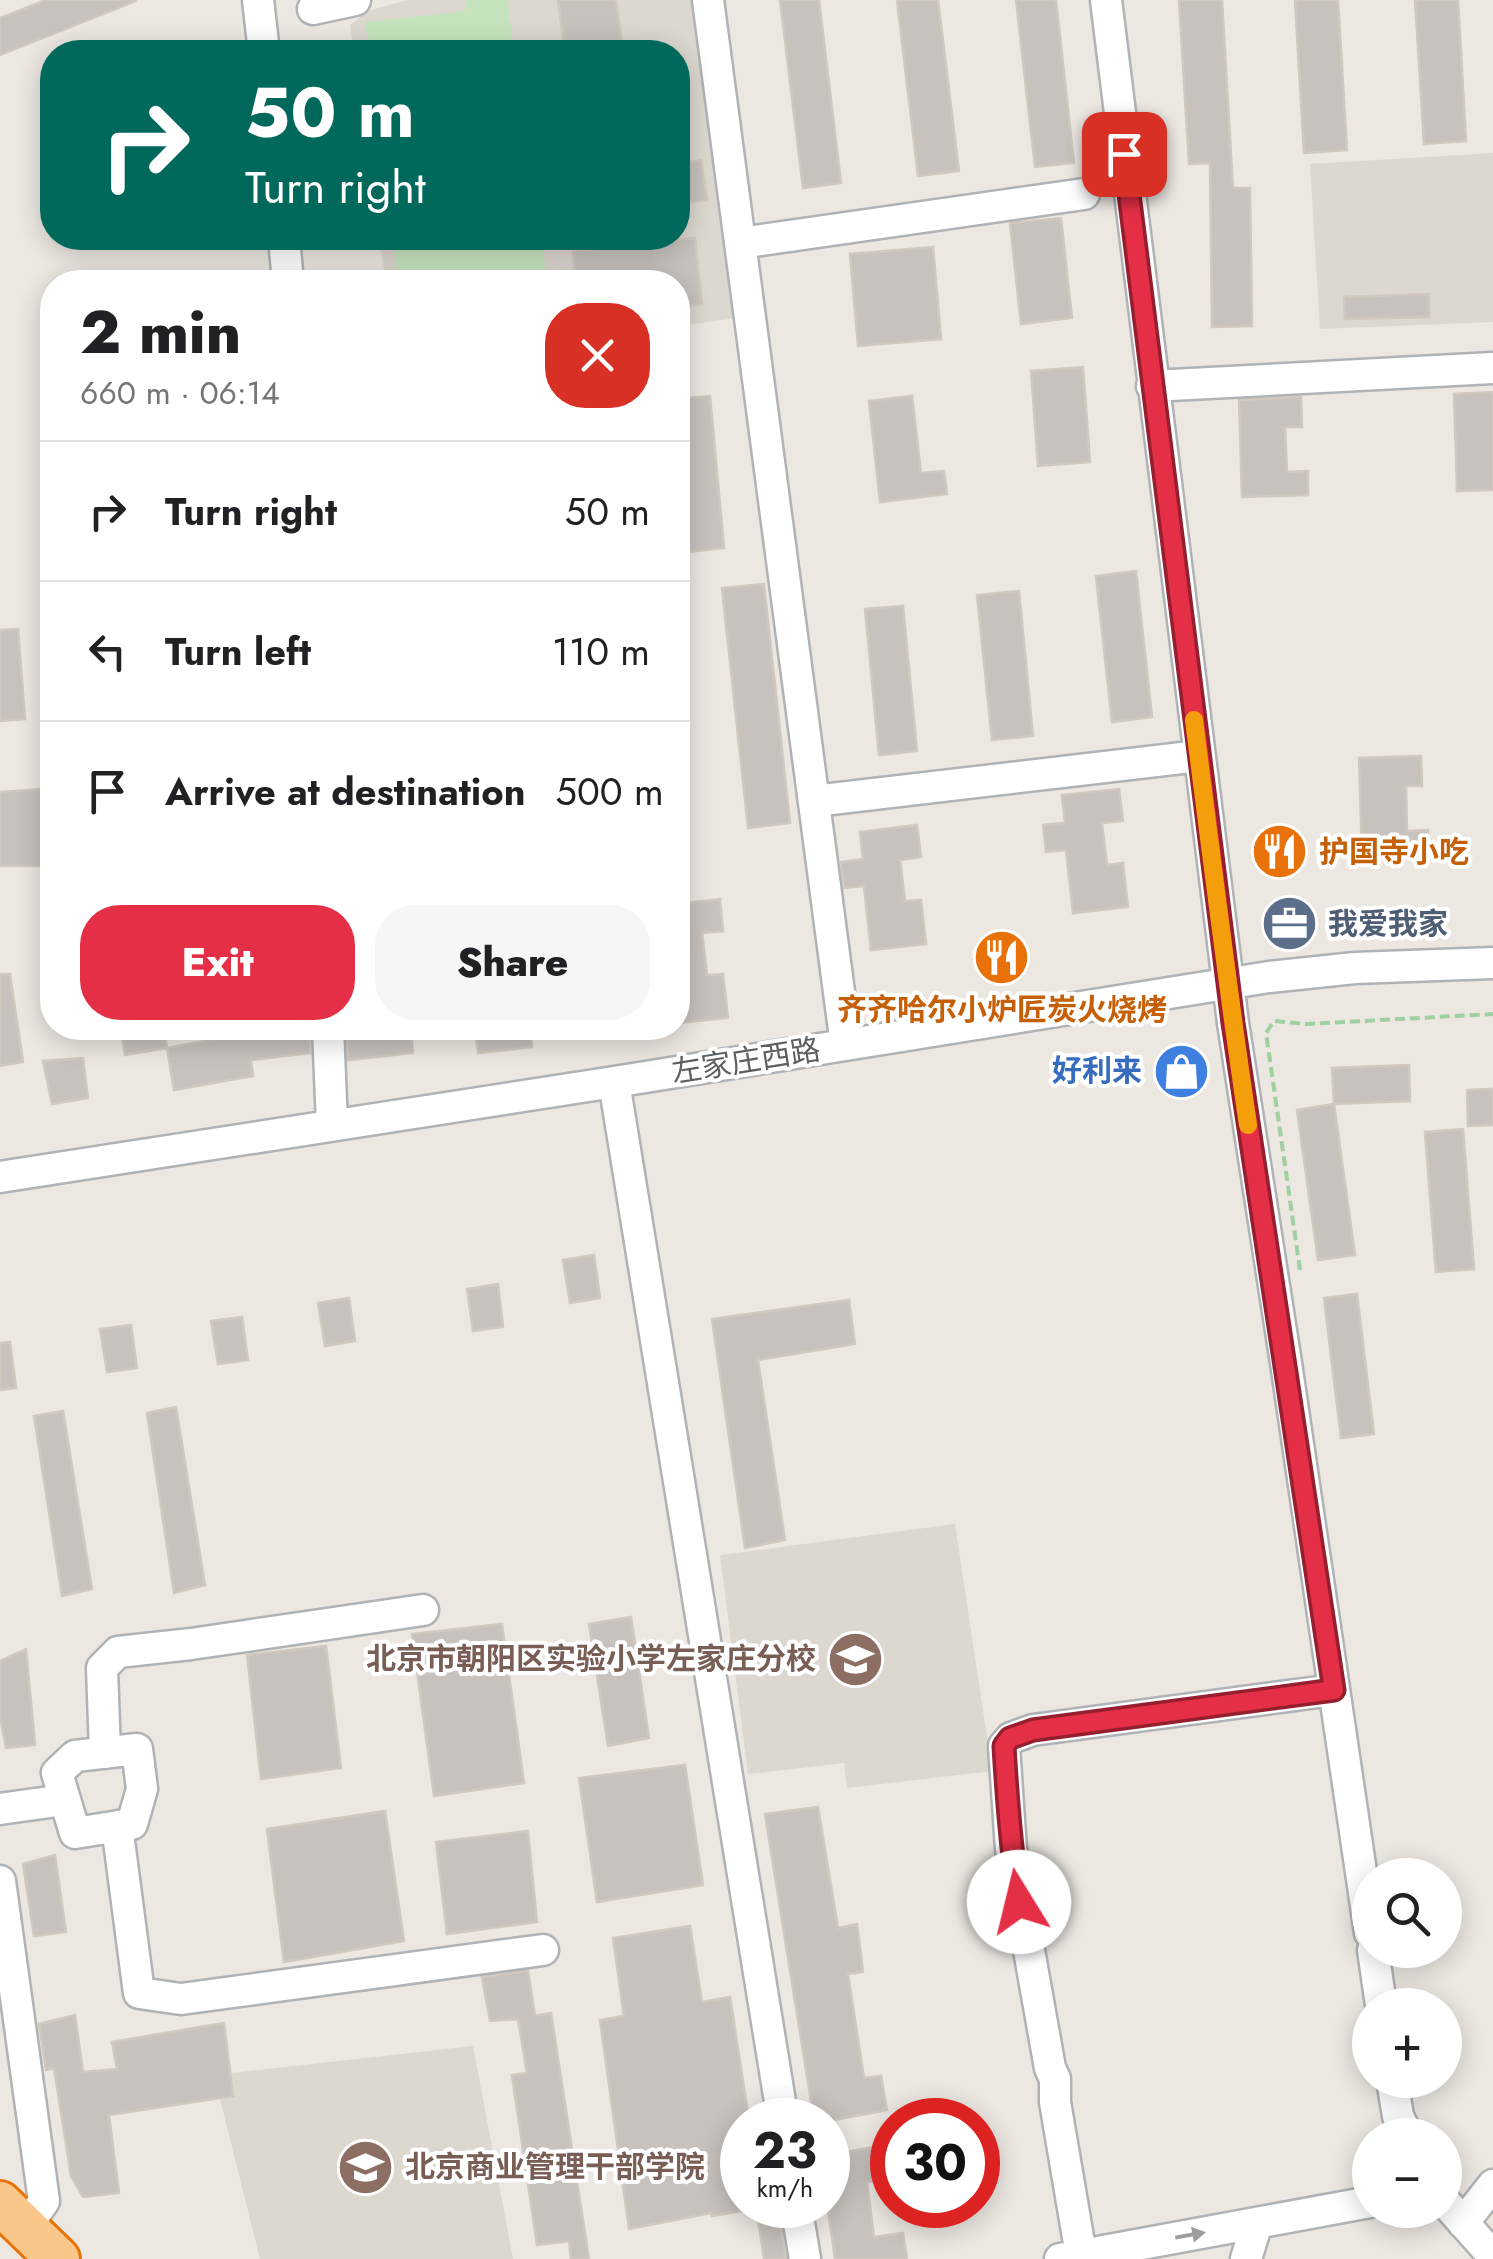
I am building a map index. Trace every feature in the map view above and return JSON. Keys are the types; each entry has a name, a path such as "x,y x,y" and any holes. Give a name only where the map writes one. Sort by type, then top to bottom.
{"highway":[{"path":"10,2233 58,2259"}],"street":[{"path":"258,0 263,40"},
{"path":"312,9 355,0"},
{"path":"708,0 846,1044"},
{"path":"1106,0 1228,983 1359,1858"},
{"path":"740,243 1084,194"},
{"path":"1152,386 1493,368"},
{"path":"814,801 1198,756"},
{"name":"左家庄西路","path":"0,1177 1269,976 1354,968 1493,963"},
{"path":"328,1040 332,1125"},
{"path":"614,1082 778,2098"},
{"path":"105,1752 102,1668 118,1652 423,1610"},
{"path":"1334,1690 1033,1730 1010,1738 1004,1746 1011,1848 1055,2079 1071,2257 1352,2205"},
{"path":"138,1749 142,1789 132,1824 75,1833 56,1773 74,1756 105,1752 138,1749"},
{"path":"0,1810 64,1800"},
{"path":"117,1826 138,1992 182,1999 544,1950"},
{"path":"0,1881 44,2201 10,2233"},
{"path":"1462,2207 1493,2186"},
{"path":"1462,2221 1493,2256"},
{"path":"1246,2259 1257,2223"},
{"path":"800,2228 805,2259"}],"path":[{"path":"1300,1270 1266,1033 1274,1021 1308,1024 1493,1014"}],"shaded area":[{"path":"408,0 693,0 736,318 690,324 690,270 384,270 381,250 690,250 690,40 352,40 350,25 368,11"},
{"path":"1493,153 1493,322 1320,329 1310,164"},
{"name":"北京市朝阳区实验小学左家庄分校","path":"955,1524 992,1771 847,1788 844,1763 748,1774 720,1555"},
{"name":"北京商业管理干部学院","path":"473,2046 513,2259 260,2259 214,2075"}],"green space":[{"path":"465,0 507,0 512,40 367,40 365,22 466,11"},
{"path":"394,250 543,250 546,270 396,270"}],"building":[{"path":"46,0 136,1 0,55 0,18"},
{"path":"558,0 616,0 621,40 563,40"},
{"path":"780,0 819,0 841,183 803,188"},
{"path":"897,0 938,0 959,171 918,176"},
{"path":"1016,0 1056,0 1074,163 1035,167"},
{"path":"1179,0 1222,0 1233,188 1250,188 1252,326 1212,327 1210,163 1189,164"},
{"path":"1295,0 1338,0 1347,150 1304,153"},
{"path":"1415,0 1458,0 1466,141 1424,144"},
{"path":"701,160 707,200 690,202 690,162"},
{"path":"1061,218 1072,318 1021,324 1010,223"},
{"path":"695,238 702,304 690,306 690,270 575,270 573,252 690,250 690,239"},
{"path":"933,247 941,339 858,346 850,254"},
{"path":"1429,294 1429,317 1345,319 1344,297"},
{"path":"1083,367 1090,462 1038,466 1031,371"},
{"path":"1493,392 1493,490 1457,491 1454,394"},
{"path":"710,396 724,548 690,552 690,398"},
{"path":"912,396 921,473 944,471 947,494 880,502 869,401"},
{"path":"1301,397 1302,427 1285,427 1287,472 1308,471 1308,495 1242,497 1239,400"},
{"path":"1136,571 1152,717 1112,722 1096,576"},
{"path":"764,584 790,823 748,828 722,588"},
{"path":"1019,591 1033,736 992,740 977,595"},
{"path":"903,606 917,751 879,755 865,609"},
{"path":"18,629 25,719 0,721 0,630"},
{"path":"1421,756 1422,786 1406,786 1407,831 1428,830 1429,854 1362,856 1359,758"},
{"path":"40,789 40,866 0,866 0,792"},
{"path":"1119,789 1123,821 1102,823 1107,865 1123,863 1128,907 1073,913 1066,850 1046,852 1043,825 1065,823 1062,795"},
{"path":"917,825 921,857 900,860 905,901 921,900 926,944 871,950 864,886 844,888 841,862 863,859 860,832"},
{"path":"720,899 723,931 702,933 707,975 723,974 728,1018 690,1022 690,903"},
{"path":"0,974 10,974 23,1062 0,1066"},
{"path":"123,1040 166,1040 167,1048 125,1055"},
{"path":"210,1040 309,1040 310,1053 251,1060 253,1076 174,1090 167,1048"},
{"path":"347,1040 412,1040 413,1053 348,1060"},
{"path":"476,1040 531,1040 532,1047 478,1053"},
{"path":"83,1058 88,1098 52,1104 43,1061"},
{"path":"1409,1065 1410,1101 1334,1104 1332,1068"},
{"path":"1493,1089 1493,1125 1468,1126 1467,1090"},
{"path":"1334,1104 1355,1255 1318,1260 1297,1110"},
{"path":"1463,1129 1474,1269 1436,1272 1425,1132"},
{"path":"594,1255 600,1298 570,1303 563,1260"},
{"path":"498,1284 503,1327 473,1331 467,1289"},
{"path":"1357,1294 1374,1434 1341,1438 1324,1298"},
{"path":"349,1298 355,1341 325,1346 318,1303"},
{"path":"849,1300 855,1344 758,1360 785,1540 745,1548 712,1319"},
{"path":"242,1317 248,1360 218,1364 211,1321"},
{"path":"131,1325 137,1368 107,1372 100,1329"},
{"path":"10,1342 16,1388 0,1390 0,1343"},
{"path":"176,1407 205,1585 174,1593 147,1413"},
{"path":"63,1411 92,1589 62,1596 34,1416"},
{"path":"631,1617 649,1738 608,1746 589,1624"},
{"path":"502,1624 524,1783 434,1796 412,1634"},
{"path":"326,1646 341,1768 261,1779 247,1655"},
{"path":"26,1649 35,1745 6,1748 0,1716 0,1661"},
{"path":"685,1765 703,1885 597,1902 579,1778"},
{"path":"818,1807 838,1928 857,1924 863,1972 848,1974 864,2078 881,2076 885,2098 870,2098 870,2113 850,2117 850,2098 810,2098 765,1814"},
{"path":"385,1811 404,1941 284,1962 267,1829"},
{"path":"528,1831 537,1922 447,1934 436,1842"},
{"path":"55,1855 66,1932 34,1936 23,1864"},
{"path":"690,1926 702,2002 730,1997 746,2098 720,2098 720,2215 711,2213 629,2229 600,2020 624,2016 613,1938"},
{"path":"528,1971 535,2016 551,2013 589,2259 571,2259 569,2241 537,2245 512,2075 527,2073 518,2019 490,2021 482,1977"},
{"path":"75,2015 83,2072 117,2069 112,2042 224,2023 233,2096 109,2115 119,2193 83,2197 71,2176 54,2068 46,2070 39,2024"},
{"path":"870,2148 870,2228 874,2237 903,2233 907,2259 835,2259 831,2228 850,2228 850,2151"},
{"path":"759,2228 781,2228 786,2259 764,2259"}],"slow traffic":[{"path":"1194,720 1248,1125"}],"place":[{"name":"护国寺小吃","path":"1280,852"},
{"name":"我爱我家","path":"1289,924"},
{"name":"齐齐哈尔小炉匠炭火烧烤","path":"1002,958"},
{"name":"好利来","path":"1181,1071"},
{"name":"北京市朝阳区实验小学左家庄分校","path":"855,1659"},
{"name":"北京商业管理干部学院","path":"366,2167"}],"route":[{"path":"1019,1902 1006,1785 1004,1746 1010,1738 1033,1730 1334,1690 1223,951 1124,154"}]}
